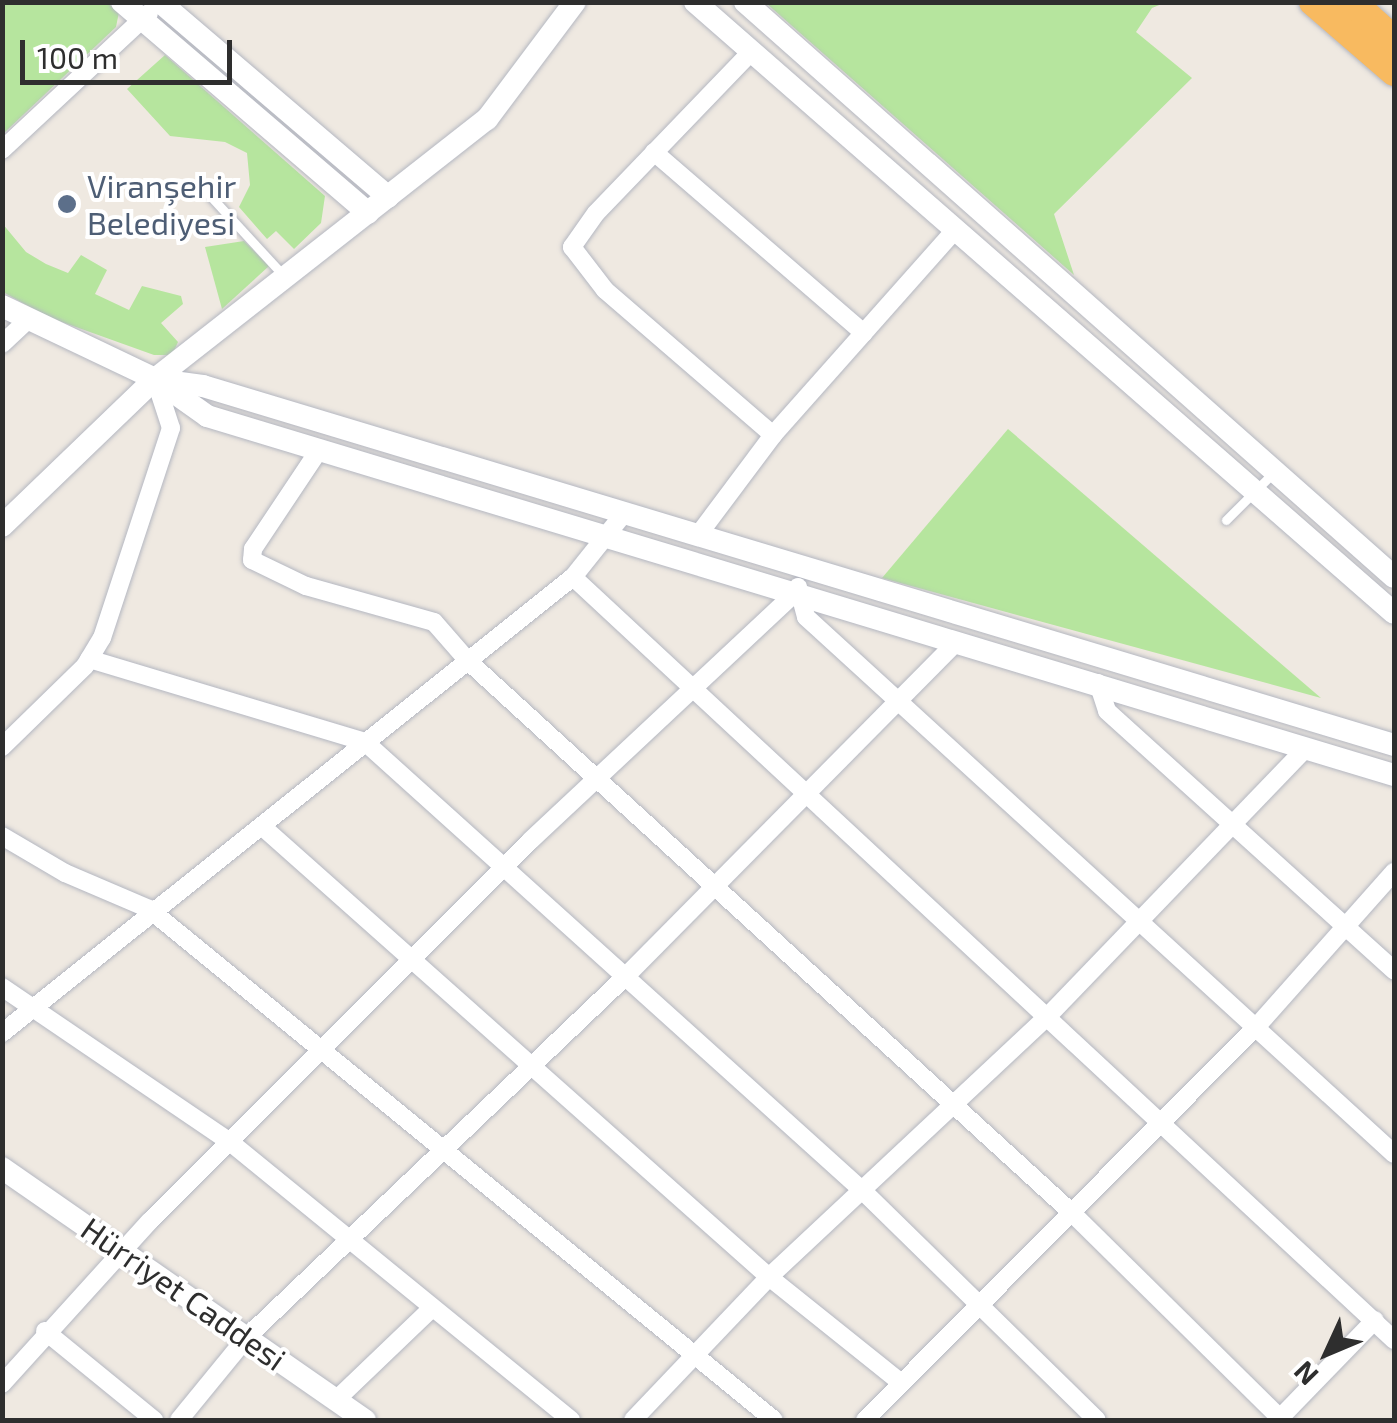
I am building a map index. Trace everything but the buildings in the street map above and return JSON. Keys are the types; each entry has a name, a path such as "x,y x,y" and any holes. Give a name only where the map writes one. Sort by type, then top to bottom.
{"highway":[{"path":"1313,2 1394,72"},
{"path":"1352,2 1394,40"}],"street":[{"path":"122,2 368,213"},
{"path":"2,526 154,379 488,119 575,2"},
{"path":"695,2 1394,612"},
{"path":"745,2 1394,577"},
{"path":"2,150 160,3 388,197"},
{"path":"751,52 596,213 572,247 575,259 773,435"},
{"path":"654,152 864,333"},
{"path":"700,534 773,435 955,230"},
{"path":"2,306 154,379 208,416 1394,775"},
{"path":"2,344 28,320"},
{"path":"154,379 202,386 1394,745"},
{"path":"2,747 89,659 102,638 172,428 154,379"},
{"path":"320,450 252,550 252,560 306,586 434,622 468,661 600,777 1072,1213 1280,1420 1375,1320"},
{"path":"2,1032 149,909 265,829 365,742 573,577 611,537 624,512"},
{"path":"2,1384 45,1331 123,1248 324,1053 505,868 795,593 809,566"},
{"path":"573,577 690,689 811,794 1394,1340"},
{"path":"795,593 806,617 1394,1154"},
{"path":"179,1420 247,1337 626,976 714,884 901,703 956,642"},
{"path":"89,659 365,742 862,1191 1096,1420"},
{"path":"1098,683 1107,711 1394,970"},
{"path":"633,1420 770,1277 1048,1016 1305,749"},
{"path":"265,829 770,1277 900,1382"},
{"path":"2,836 65,873 149,909 692,1357 774,1420"},
{"path":"865,1420 1258,1026 1394,872"},
{"path":"2,986 230,1142 347,1241 572,1420"},
{"name":"Hürriyet Caddesi","path":"2,1168 123,1248 365,1420"},
{"path":"336,1400 431,1308"},
{"path":"45,1331 154,1420"},
{"path":"878,1406 895,1420"}],"lane":[{"path":"204,189 285,278"},
{"path":"1226,520 1274,472"}],"green space":[{"path":"3,3 107,3 119,12 116,27 3,134"},
{"path":"766,3 1164,3 1152,8 1136,32 1192,78 1054,214 1074,275"},
{"path":"165,55 325,196 321,223 294,249 276,231 267,239 239,207 250,185 247,153 225,142 170,136 127,89"},
{"path":"2,223 26,252 46,264 68,273 81,255 107,270 95,294 129,310 142,286 181,296 183,304 161,323 178,342 172,355 154,355 48,317 3,292"},
{"path":"244,241 269,266 222,309 205,247"},
{"path":"1008,429 1321,698 882,578"}],"place":[{"name":"Viranşehir Belediyesi","path":"67,204"}]}
